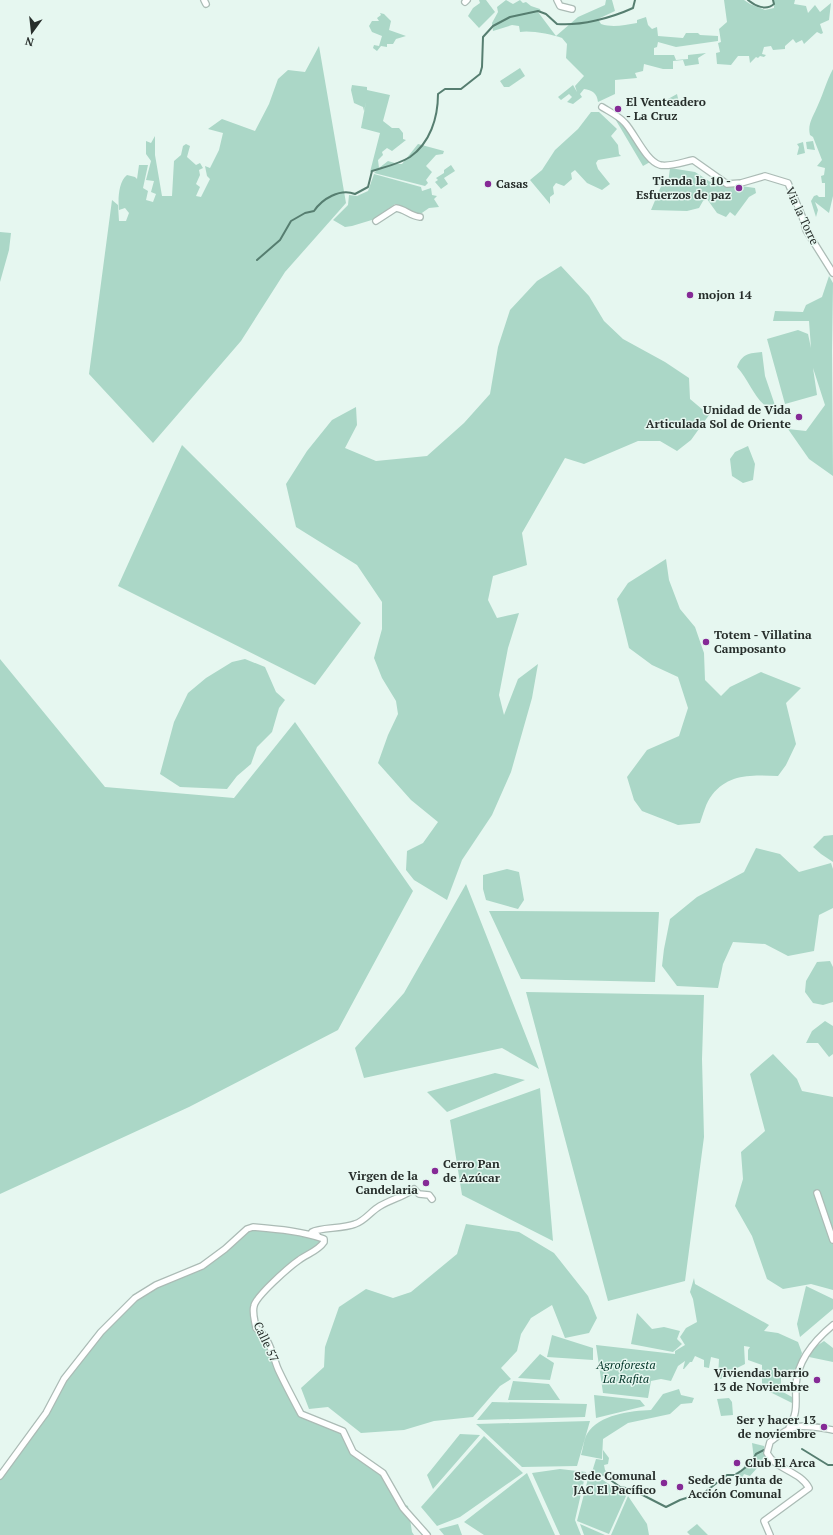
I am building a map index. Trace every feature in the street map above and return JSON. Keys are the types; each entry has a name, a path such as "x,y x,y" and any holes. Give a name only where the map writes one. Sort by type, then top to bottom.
{"street":[{"path":"557,0 560,6 572,10"},
{"name":"Via la Torre","path":"602,107 624,121 647,155 652,161 659,165 667,166 693,160 727,184 741,183 765,176 788,183 802,216 806,230 833,273"},
{"path":"376,221 396,208 412,216 420,217"},
{"path":"318,1236 312,1232 316,1230 340,1228 357,1224 370,1215 376,1208 399,1198 414,1189 419,1194 429,1195 432,1199"},
{"path":"817,1193 833,1240"},
{"path":"0,1476 46,1412 64,1379 101,1332 135,1298 156,1285 202,1266 225,1249 247,1229 253,1227 318,1236"},
{"name":"Calle 57","path":"318,1236 324,1239 322,1246 299,1260 256,1300 253,1313 256,1328 263,1333 269,1342 278,1369 301,1414 343,1431 353,1452 383,1472 403,1508 427,1535"},
{"path":"788,1429 797,1408 796,1384 804,1361 814,1342 833,1325"},
{"path":"770,1535 764,1521 808,1488 799,1477 770,1459 768,1453 770,1442 788,1429 797,1425 804,1424 833,1430"}],"green space":[{"path":"479,0 486,0 495,12 479,28 468,16 473,8 480,3"},
{"path":"506,0 513,4 520,0 523,3 526,2 531,6 540,9 541,12 538,12 556,36 578,17 605,5 606,0 612,0 615,11 598,19 601,24 614,26 628,25 637,23 637,20 646,17 648,25 652,29 657,27 658,36 683,38 686,33 698,33 700,35 718,36 718,41 676,47 658,42 657,47 654,48 654,55 674,55 676,60 688,59 688,55 706,53 698,58 699,64 685,66 683,60 673,61 673,69 663,69 644,64 643,71 635,73 637,78 615,80 615,94 598,102 597,96 594,92 584,89 580,94 582,97 573,104 567,102 572,97 569,94 561,100 558,97 573,85 577,92 575,86 584,76 566,58 567,44 562,38 541,33 520,32 519,26 512,25 493,31 492,23 498,12 497,7"},
{"path":"724,0 744,0 765,10 774,8 774,0 795,0 794,4 806,6 808,13 815,5 820,12 831,3 829,20 820,24 823,33 821,34 817,32 804,44 802,40 796,43 793,39 785,46 785,49 773,50 771,46 764,47 762,54 766,55 764,57 756,57 750,63 749,56 738,56 731,65 717,64 716,53 720,52 718,43 721,42 719,29 727,22"},
{"path":"380,13 384,14 391,21 389,30 406,36 396,39 393,44 387,44 387,47 381,46 377,51 373,48 374,45 379,46 382,36 372,32 369,26 372,21 379,21 377,18 381,15"},
{"path":"319,46 346,203 285,272 241,341 153,443 89,374 112,200 118,205 119,221 126,221 129,213 125,208 119,210 120,187 127,175 137,179 139,165 148,165 143,188 148,191 146,200 153,202 156,194 151,192 154,181 146,180 151,161 146,154 146,141 151,143 155,136 155,155 162,196 172,196 174,161 181,155 183,146 186,144 190,146 187,157 196,165 200,163 203,168 199,170 200,175 196,184 200,187 196,196 201,197 210,179 207,176 205,166 210,168 219,150 223,133 208,129 222,119 255,131 269,104 278,79 288,70 305,72"},
{"path":"520,68 525,76 509,87 504,87 500,81"},
{"path":"833,69 833,196 829,213 815,202 818,210 816,217 811,201 814,196 817,195 819,197 825,197 825,183 822,183 821,176 824,175 825,168 817,166 822,160 813,137 810,135 809,127"},
{"path":"352,85 367,87 367,90 390,95 383,121 392,128 399,128 403,133 403,139 406,140 392,151 387,148 382,152 383,155 378,160 379,168 388,161 402,164 418,144 444,151 443,154 436,155 426,166 432,172 426,180 428,183 425,186 374,173 377,170 370,172 380,133 361,128 366,102 364,111 363,107 354,103 351,90"},
{"path":"677,94 679,103 677,105 668,99"},
{"path":"591,112 599,112 617,129 611,136 618,145 619,154 621,156 598,160 596,163 598,169 610,184 602,190 587,183 575,170 571,173 572,179 564,186 556,183 553,187 554,194 550,197 550,204 530,180 542,170 555,150 578,129"},
{"path":"614,117 631,134 650,162 643,166"},
{"path":"813,141 815,150 807,149 806,142"},
{"path":"803,142 805,153 797,155 799,147 797,144"},
{"path":"451,165 455,171 444,178 448,184 441,189 435,182 438,180 436,178 444,173 444,170"},
{"path":"670,168 695,172 712,183 728,187 741,186 755,188 756,193 749,197 735,216 730,212 726,217 717,213 707,199 703,201 699,208 687,211 651,210 662,184 668,184"},
{"path":"374,174 421,187 422,191 431,188 432,195 437,196 434,199 439,207 429,208 419,215 411,213 395,204 375,219 345,227 333,220 348,205 349,195 357,196 368,191"},
{"path":"0,232 11,233 9,250 0,282"},
{"path":"561,266 589,296 604,321 623,339 665,362 689,378 690,399 709,415 691,440 677,451 660,441 638,441 584,464 565,458 522,533 527,565 493,576 488,600 497,618 519,613 508,648 499,695 504,715 518,679 538,664 532,698 511,772 492,815 462,860 447,900 414,880 406,870 407,851 423,843 438,822 411,800 378,763 388,735 398,714 396,701 382,678 374,658 382,629 382,602 357,565 296,527 286,484 307,451 332,420 356,407 357,425 345,448 376,461 427,456 464,423 490,394 498,347 510,310 537,281"},
{"path":"829,276 833,283 833,476 809,459 788,429 806,431 825,405 813,368 817,395 785,404 767,339 798,330 808,334 811,348 809,321 773,321 775,311 803,312 806,305 822,297"},
{"path":"762,352 765,376 778,414 764,405 754,393 737,367 741,359 746,355"},
{"path":"182,445 361,623 315,685 118,586"},
{"path":"748,446 755,464 753,480 743,483 732,476 730,459 735,452"},
{"path":"666,559 669,580 680,609 695,627 704,653 705,680 721,696 730,687 761,672 801,688 786,703 796,744 786,765 778,776 760,775 734,779 719,788 712,795 706,805 700,823 678,825 642,811 634,800 627,777 647,750 679,736 688,708 678,677 652,665 629,648 617,599 628,583"},
{"path":"0,659 105,787 234,798 295,722 413,891 338,1030 189,1107 0,1194"},
{"path":"245,659 265,667 276,692 285,700 279,708 272,732 257,747 251,764 237,776 227,789 180,787 160,774 174,722 188,693 206,678 232,662"},
{"path":"833,835 833,862 813,847 824,836"},
{"path":"756,848 780,854 799,872 831,863 833,869 833,908 819,915 814,951 788,956 765,944 733,942 723,964 718,988 677,986 662,966 670,919 697,897 744,872"},
{"path":"507,869 519,872 524,900 518,909 486,900 483,889 483,875"},
{"path":"466,884 539,1069 502,1048 364,1078 355,1048 404,993"},
{"path":"489,911 659,912 655,982 521,979"},
{"path":"830,961 833,967 833,1002 823,1005 813,1003 805,992 806,981 817,962"},
{"path":"526,992 704,995 702,1059 704,1137 685,1281 608,1301"},
{"path":"825,1021 833,1026 833,1054 829,1057 818,1043 806,1043 812,1031"},
{"path":"773,1054 797,1079 802,1091 833,1097 833,1290 811,1284 783,1289 767,1279 752,1236 735,1206 743,1179 741,1152 765,1131 750,1074"},
{"path":"495,1073 525,1080 447,1112 427,1092"},
{"path":"540,1088 553,1241 462,1195 450,1120"},
{"path":"466,1224 519,1232 554,1253 588,1296 597,1318 589,1333 565,1338 552,1305 531,1318 521,1334 517,1351 501,1368 511,1379 500,1386 473,1417 434,1421 404,1430 361,1433 328,1407 309,1409 301,1388 324,1367 325,1347 339,1307 366,1289 393,1298 411,1292 457,1254"},
{"path":"253,1227 324,1239 256,1300 256,1328 263,1333 301,1414 343,1431 353,1452 383,1473 398,1501 408,1506 412,1532 414,1535 0,1535 0,1476 101,1332 135,1298 156,1285 202,1266"},
{"name":"Agroforesta La Rafita","path":"694,1278 695,1284 769,1325 764,1331 778,1333 798,1342 802,1353 794,1379 781,1370 781,1391 792,1397 796,1405 762,1388 762,1365 748,1360 748,1350 750,1347 744,1346 745,1364 731,1371 729,1376 720,1379 718,1378 719,1359 711,1357 709,1368 704,1367 704,1360 695,1356 692,1362 690,1362 684,1369 685,1361 678,1366 671,1381 661,1379 651,1381 648,1398 603,1393 596,1345 675,1354 675,1351 685,1345 680,1337 686,1328 697,1322 693,1299 690,1292"},
{"path":"806,1286 833,1299 833,1309 800,1337 797,1324"},
{"path":"637,1313 652,1329 664,1327 680,1331 677,1339 682,1344 673,1352 631,1344"},
{"path":"552,1335 593,1348 593,1360 547,1357"},
{"path":"824,1341 833,1348 833,1362 809,1357 815,1347"},
{"path":"540,1354 554,1363 550,1380 518,1378"},
{"path":"513,1381 549,1384 560,1400 508,1400"},
{"path":"679,1389 681,1395 694,1398 692,1403 681,1404 670,1414 628,1423 603,1439 602,1459 581,1455 587,1434 592,1427 599,1422 616,1415 634,1411 651,1410 663,1394"},
{"path":"594,1395 640,1400 645,1406 596,1418"},
{"path":"729,1398 732,1402 733,1415 721,1416 717,1399"},
{"path":"492,1402 587,1404 585,1417 477,1420"},
{"path":"590,1421 577,1466 522,1467 476,1424"},
{"path":"460,1434 480,1435 433,1489 427,1475"},
{"path":"484,1436 523,1473 460,1517 437,1526 421,1507"},
{"path":"752,1443 764,1446 766,1458 750,1476 744,1474 742,1478 735,1473 743,1469 747,1460 754,1459"},
{"path":"603,1450 609,1458 608,1464 604,1465 607,1472 601,1477 592,1472 596,1459 603,1460"},
{"path":"560,1469 586,1472 575,1520 581,1535 560,1535 532,1473"},
{"path":"590,1471 626,1496 609,1534 577,1521"},
{"path":"527,1473 555,1535 484,1535 464,1522"},
{"path":"628,1496 647,1524 649,1535 611,1535"},
{"path":"458,1524 462,1535 444,1535 439,1529"},
{"path":"580,1524 605,1535 584,1535"},
{"path":"697,1524 708,1535 690,1535 687,1532"}],"waterway":[{"path":"257,260 280,240 291,221 305,213 314,211 322,202 332,196 343,192 355,194 368,187 372,171 401,162 417,151 423,145 432,129 438,103 438,94 445,89 461,89 480,74 482,67 483,37 493,26 510,17 538,11 546,14 557,24 576,24 606,18 633,8 635,0"},
{"path":"748,0 761,7 771,6 774,4 773,0"},
{"path":"802,1449 828,1465 833,1465"},
{"path":"604,1475 620,1487 631,1489 666,1507 680,1500 705,1492 727,1475 735,1475 751,1463 756,1454 764,1450"}],"place":[{"name":"El Venteadero - La Cruz","path":"618,109"},
{"name":"Casas","path":"488,184"},
{"name":"Tienda la 10 - Esfuerzos de paz","path":"739,188"},
{"name":"mojon 14","path":"690,295"},
{"name":"Unidad de Vida Articulada Sol de Oriente","path":"799,417"},
{"name":"Totem - Villatina Camposanto","path":"706,642"},
{"name":"Cerro Pan de Azúcar","path":"435,1171"},
{"name":"Virgen de la Candelaria","path":"426,1183"},
{"name":"Viviendas barrio 13 de Noviembre","path":"817,1380"},
{"name":"Ser y hacer 13 de noviembre","path":"824,1427"},
{"name":"Club El Arca","path":"737,1463"},
{"name":"Sede Comunal JAC El Pacífico","path":"664,1483"},
{"name":"Sede de Junta de Acción Comunal","path":"680,1487"}]}
